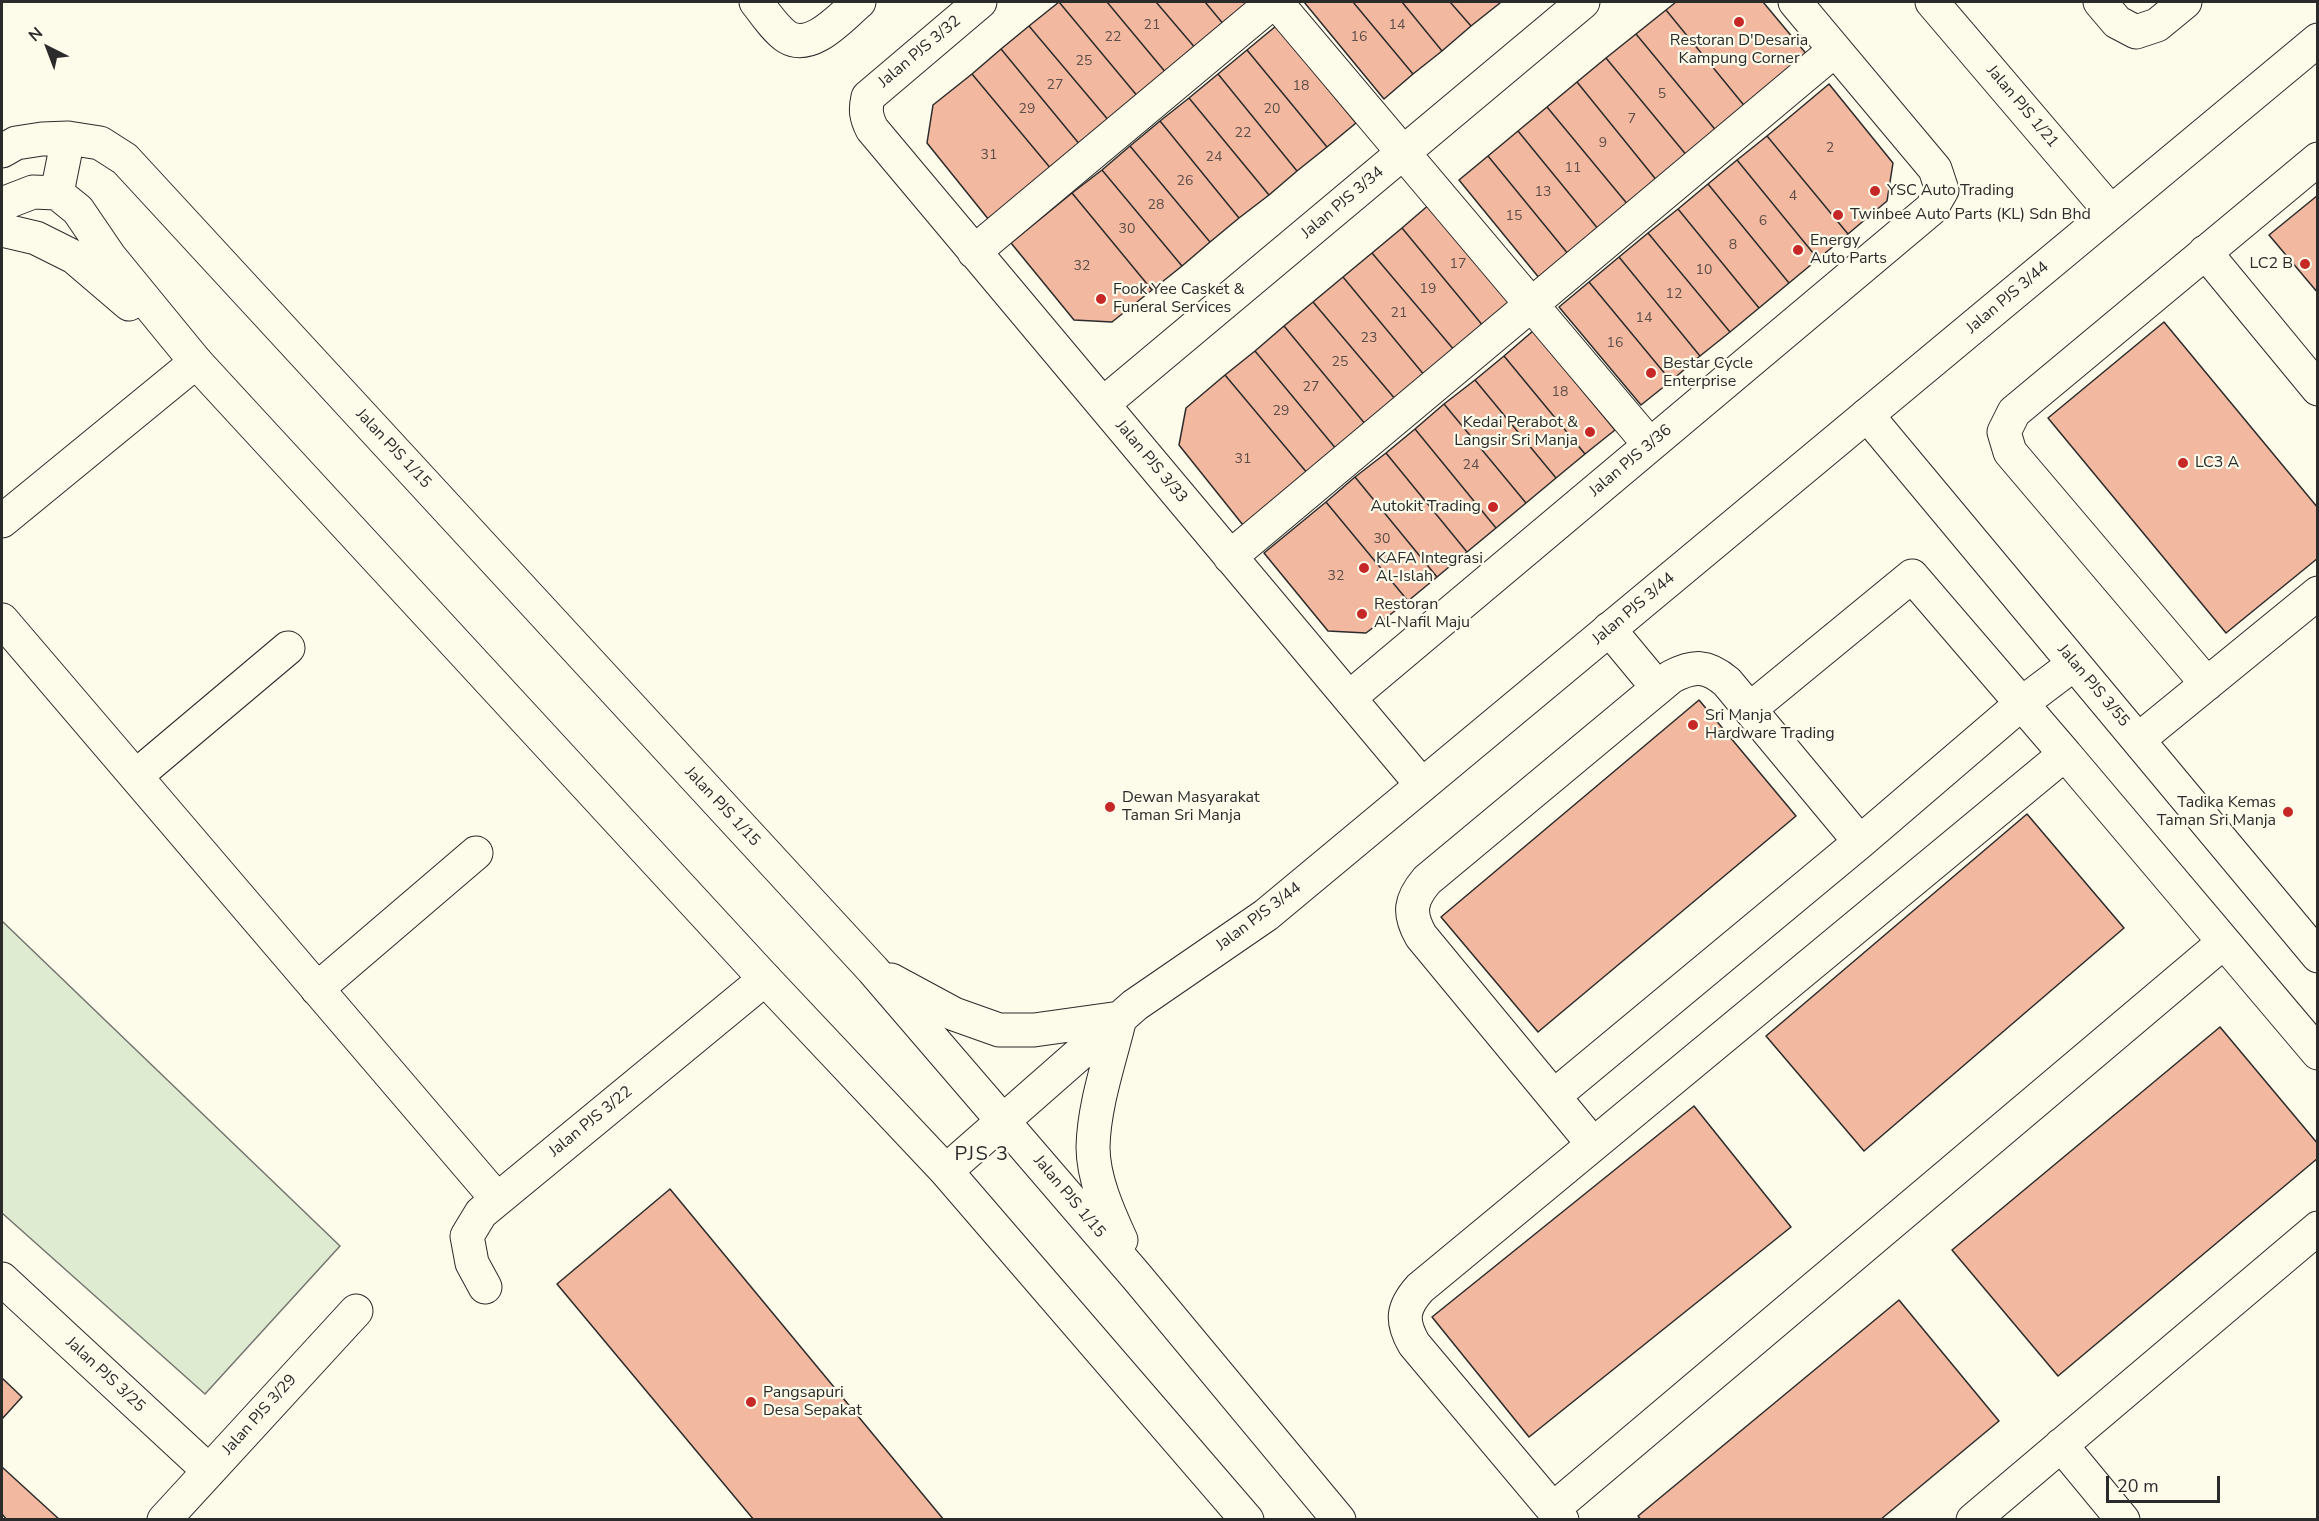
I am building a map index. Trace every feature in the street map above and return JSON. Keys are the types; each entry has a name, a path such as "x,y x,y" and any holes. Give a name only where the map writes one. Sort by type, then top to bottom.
{"street":[{"path":"756,2 789,38 810,39 859,2"},
{"name":"Jalan PJS 3/32","path":"880,138 867,119 868,97 980,2"},
{"path":"974,252 1275,2 1650,445"},
{"name":"Jalan PJS 3/34","path":"1103,404 1583,2"},
{"path":"1230,557 1835,50 1795,2"},
{"name":"Jalan PJS 1/21","path":"1932,2 2111,212"},
{"path":"2100,2 2117,22 2136,32 2157,25 2185,2"},
{"name":"Jalan PJS 3/44","path":"946,1171 1119,1018 1266,915 2318,40"},
{"name":"Jalan PJS 3/36","path":"1349,698 1931,209 1942,190 1935,169 1835,50"},
{"path":"57,193 68,138"},
{"name":"Jalan PJS 1/15","path":"2,151 16,143 68,138 100,143 125,159 873,970 1004,1120 1339,1520"},
{"name":"Jalan PJS 3/33","path":"880,138 1422,785"},
{"path":"2207,684 2010,452 2004,432 2014,412 2318,159"},
{"path":"2,204 33,192 57,193 78,210 110,257 196,362 765,979 946,1171 1248,1520"},
{"path":"2,230 36,238 74,257 196,362"},
{"path":"2205,252 2318,389"},
{"path":"2,521 196,362"},
{"name":"Jalan PJS 3/55","path":"1867,415 2318,956"},
{"path":"1750,710 1912,576 2318,1053"},
{"path":"2138,741 2318,593"},
{"path":"2,620 497,1198"},
{"path":"1610,629 1658,688"},
{"path":"136,776 288,648"},
{"path":"1554,1096 1860,842 2021,704 2074,664"},
{"path":"1593,1144 1421,936 1414,922 1412,906 1417,892 1427,880 1671,677 1685,669 1701,668 1716,672 1727,682 1860,842"},
{"path":"2065,754 1420,1288 1409,1300 1405,1315 1406,1330 1414,1344 1558,1514 2224,942"},
{"path":"317,989 476,853"},
{"path":"873,970 954,1014 999,1030 1034,1030 1119,1018 1098,1109 1093,1148 1102,1200 1137,1277"},
{"name":"Jalan PJS 3/22","path":"485,1287 472,1263 467,1236 481,1213 765,979"},
{"path":"1973,1520 2318,1228"},
{"name":"Jalan PJS 3/25","path":"2,1279 209,1471"},
{"name":"Jalan PJS 3/29","path":"164,1520 356,1311"},
{"path":"2061,1445 2123,1520"}],"green space":[{"path":"2,921 340,1246 205,1394 2,1213"}],"building":[{"path":"1059,2 1107,2 1167,74 1139,98"},
{"path":"1059,2 1139,98 1110,122 1029,26"},
{"path":"1107,2 1156,2 1197,50 1167,74"},
{"path":"1156,2 1205,2 1225,26 1197,50"},
{"path":"1205,2 1254,2 1225,26"},
{"path":"1304,2 1353,2 1413,74 1384,99"},
{"path":"1353,2 1402,2 1442,51 1413,74"},
{"path":"1402,2 1450,2 1471,26 1442,51"},
{"path":"1450,2 1499,2 1500,3 1471,26"},
{"path":"1676,2 1763,2 1809,57 1747,109 1666,10"},
{"path":"1666,10 1747,109 1718,133 1636,34"},
{"path":"1029,26 1110,122 1081,146 1001,49"},
{"path":"1276,26 1356,123 1327,147 1247,50"},
{"path":"1636,34 1718,133 1688,157 1606,58"},
{"path":"1001,49 1081,146 1052,170 972,74"},
{"path":"1247,50 1327,147 1297,171 1218,74"},
{"path":"1606,58 1688,157 1658,182 1577,82"},
{"path":"972,74 1052,170 989,220 927,143 933,105"},
{"path":"1218,74 1297,171 1269,195 1189,98"},
{"path":"1577,82 1658,182 1629,206 1547,107"},
{"path":"1829,84 1893,163 1887,201 1848,234 1767,136"},
{"path":"1189,98 1269,195 1239,218 1160,121"},
{"path":"1547,107 1629,206 1599,230 1518,131"},
{"path":"1160,121 1239,218 1210,242 1130,146"},
{"path":"1518,131 1599,230 1569,255 1488,156"},
{"path":"1767,136 1848,234 1818,259 1737,160"},
{"path":"1130,146 1210,242 1182,266 1102,170"},
{"path":"1488,156 1569,255 1540,279 1459,180"},
{"path":"1737,160 1818,259 1789,283 1708,184"},
{"path":"1102,170 1182,266 1152,290 1072,193"},
{"path":"1708,184 1789,283 1759,308 1678,209"},
{"path":"1072,193 1152,290 1112,322 1074,320 1011,243"},
{"name":"LC2 B","path":"2318,195 2318,293 2269,235"},
{"path":"1431,203 1513,302 1484,327 1402,228"},
{"path":"1678,209 1759,308 1730,332 1648,233"},
{"path":"1402,228 1484,327 1455,351 1372,253"},
{"path":"1648,233 1730,332 1700,356 1619,257"},
{"path":"1372,253 1455,351 1425,376 1343,277"},
{"path":"1619,257 1700,356 1671,381 1589,282"},
{"path":"1343,277 1425,376 1396,400 1313,302"},
{"path":"1589,282 1671,381 1641,405 1559,307"},
{"path":"1313,302 1396,400 1366,425 1284,326"},
{"name":"LC3 A","path":"2164,322 2318,508 2318,558 2226,633 2048,418"},
{"path":"1284,326 1366,425 1337,450 1255,351"},
{"path":"1533,331 1615,430 1585,454 1504,356"},
{"path":"1255,351 1337,450 1308,474 1225,375"},
{"path":"1504,356 1585,454 1556,478 1475,380"},
{"path":"1225,375 1308,474 1243,525 1179,445 1186,408"},
{"path":"1475,380 1556,478 1526,503 1444,404"},
{"path":"1444,404 1526,503 1496,528 1415,429"},
{"path":"1415,429 1496,528 1467,552 1386,453"},
{"path":"1386,453 1467,552 1437,577 1355,477"},
{"path":"1355,477 1437,577 1408,601 1326,502"},
{"path":"1326,502 1408,601 1366,633 1328,631 1264,553"},
{"path":"1699,700 1796,816 1538,1032 1441,917"},
{"path":"2027,814 2124,928 1864,1151 1766,1036"},
{"path":"2220,1027 2318,1144 2318,1158 2058,1376 1952,1250"},
{"path":"1694,1106 1791,1227 1529,1437 1432,1317"},
{"name":"Pangsapuri Desa Sepakat","path":"670,1189 944,1520 754,1520 557,1284"},
{"path":"1899,1300 1999,1421 1880,1520 1641,1520 1638,1516"},
{"path":"2,1378 22,1397 2,1419"},
{"path":"2,1467 60,1520 7,1520 2,1514"}],"place":[{"name":"Restoran D'Desaria Kampung Corner","path":"1739,22"},
{"name":"YSC Auto Trading","path":"1875,191"},
{"name":"Twinbee Auto Parts (KL) Sdn Bhd","path":"1838,215"},
{"name":"Energy Auto Parts","path":"1798,250"},
{"name":"LC2 B","path":"2305,264"},
{"name":"Fook Yee Casket & Funeral Services","path":"1101,299"},
{"name":"Bestar Cycle Enterprise","path":"1651,373"},
{"name":"Kedai Perabot & Langsir Sri Manja","path":"1590,432"},
{"name":"LC3 A","path":"2183,463"},
{"name":"Autokit Trading","path":"1493,507"},
{"name":"KAFA Integrasi Al-Islah","path":"1364,568"},
{"name":"Restoran Al-Nafil Maju","path":"1362,614"},
{"name":"Sri Manja Hardware Trading","path":"1693,725"},
{"name":"Dewan Masyarakat Taman Sri Manja","path":"1110,807"},
{"name":"Tadika Kemas Taman Sri Manja","path":"2288,812"},
{"name":"Pangsapuri Desa Sepakat","path":"751,1402"}],"district":[{"name":"PJS 3","path":"982,1155"}]}
